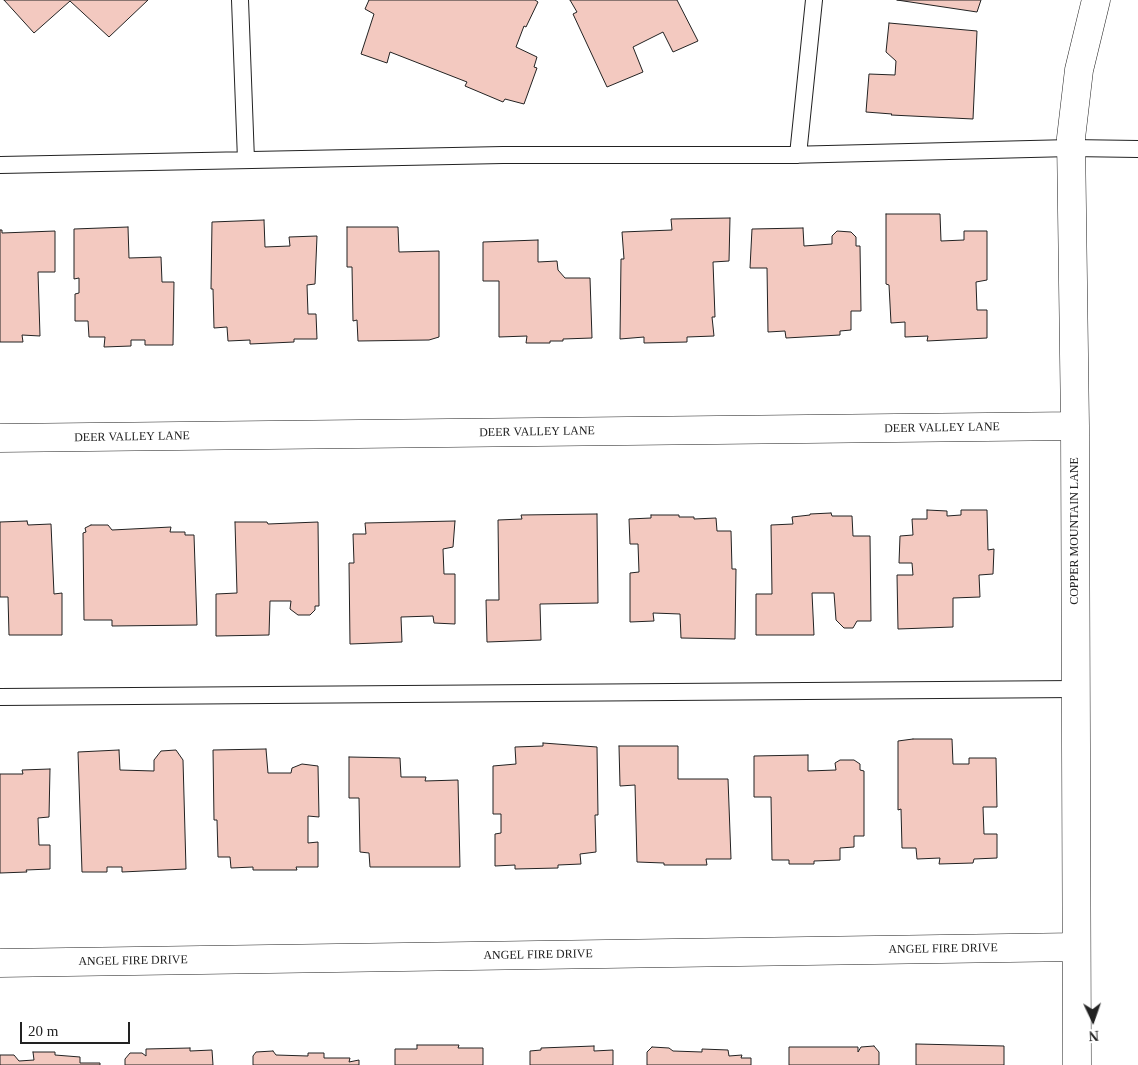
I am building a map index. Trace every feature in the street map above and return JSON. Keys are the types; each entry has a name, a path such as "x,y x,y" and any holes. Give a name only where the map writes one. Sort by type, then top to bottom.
{"street":[{"name":"COPPER MOUNTAIN LANE","path":"1077,1065 1071,148 1079,70 1096,0"},
{"name":"DEER VALLEY LANE","path":"0,438 1074,426"},
{"name":"ANGEL FIRE DRIVE","path":"0,964 1076,947"}],"lane":[{"path":"240,0 246,160"},
{"path":"798,155 814,0"},
{"path":"0,165 502,155 798,155 1071,148 1138,149"},
{"path":"0,697 1075,688"}],"building":[{"path":"4,0 148,0 109,37 70,1 34,33"},
{"path":"369,0 535,0 538,2 526,27 524,26 516,47 537,57 534,67 537,68 524,104 505,99 503,102 465,86 467,82 390,52 387,63 361,54 374,14 365,9"},
{"path":"570,0 677,0 698,41 673,52 663,32 633,47 643,72 607,87 573,14 577,12"},
{"path":"897,0 981,0 977,12"},
{"path":"889,23 977,31 973,119 866,112 869,74 895,75 896,61 886,52"},
{"path":"886,214 940,214 941,241 964,240 964,231 987,231 987,280 976,282 977,310 987,310 987,338 927,341 928,336 905,337 905,322 891,323 889,285 886,284"},
{"path":"730,218 729,261 713,262 715,317 712,317 714,336 687,337 687,342 644,343 644,337 620,339 621,259 624,259 622,232 672,230 671,219"},
{"path":"264,220 265,247 290,246 289,237 317,236 315,284 307,285 308,314 316,314 317,339 294,339 294,342 250,344 250,340 228,341 227,327 214,328 213,289 211,289 212,222"},
{"path":"128,227 129,258 161,257 162,282 174,282 173,345 145,345 145,340 131,340 131,346 104,347 105,337 89,337 88,321 75,321 75,294 79,293 79,278 74,279 74,229"},
{"path":"347,227 398,227 399,252 439,251 439,337 429,340 358,341 357,320 353,321 352,267 347,267"},
{"path":"803,228 804,246 832,244 832,236 837,231 851,232 856,237 856,246 860,246 861,311 851,311 851,330 840,331 840,335 786,338 785,331 768,332 767,268 750,268 752,229"},
{"path":"0,230 2,230 2,233 55,231 55,272 38,272 40,336 22,335 23,342 0,342"},
{"path":"538,240 538,262 557,261 558,270 565,278 590,278 592,338 563,339 563,341 550,341 550,343 526,343 527,336 499,337 499,281 483,281 483,242"},
{"path":"927,510 947,511 947,516 961,515 961,510 987,510 988,550 994,549 993,574 979,575 980,597 953,598 953,627 898,629 897,575 913,575 912,563 899,563 900,536 913,535 912,519 927,519"},
{"path":"831,513 832,516 852,516 853,536 870,536 871,621 857,621 853,628 844,628 836,620 834,593 812,593 814,635 756,635 756,594 772,594 771,525 793,524 792,517"},
{"path":"597,514 598,603 540,604 541,640 487,642 486,600 499,600 498,520 522,519 521,515"},
{"path":"651,515 679,515 679,517 694,517 694,519 716,518 717,531 731,531 732,569 736,569 735,639 681,638 680,614 653,613 654,621 630,622 630,573 639,572 638,544 630,544 629,519 651,518"},
{"path":"27,521 28,525 51,524 54,594 62,593 62,635 9,635 8,597 0,597 0,522"},
{"path":"455,521 453,547 443,549 444,574 455,574 455,624 434,623 433,616 401,617 402,642 350,644 349,563 354,563 353,534 366,534 365,523"},
{"path":"235,522 267,522 268,524 318,522 319,606 315,606 315,610 310,615 298,615 290,609 291,601 270,601 269,635 216,636 216,594 237,593"},
{"path":"91,525 108,525 112,530 171,527 170,532 185,532 185,535 194,535 197,625 112,626 112,620 84,620 83,533 86,532 85,528"},
{"path":"952,739 953,764 969,764 969,758 996,758 997,807 983,807 984,834 997,834 997,858 974,859 973,863 939,864 940,858 917,859 916,848 902,848 901,809 898,810 898,741"},
{"path":"543,743 597,747 598,815 595,815 596,852 580,854 581,864 558,865 558,868 515,869 515,865 495,866 495,834 501,833 501,814 493,814 493,766 516,764 515,747 543,746"},
{"path":"619,746 678,746 678,779 728,779 731,859 706,859 707,865 664,865 664,863 637,862 635,785 620,786"},
{"path":"266,749 268,773 291,773 292,768 302,764 318,766 319,817 308,816 308,843 318,842 318,867 296,867 297,870 253,870 253,867 231,868 230,857 218,857 217,820 214,820 213,750"},
{"path":"119,750 120,770 154,771 154,760 161,751 176,750 183,760 186,869 122,872 122,867 107,867 107,872 82,872 78,752"},
{"path":"808,755 808,771 836,770 835,763 840,760 854,760 860,764 860,770 864,771 864,836 854,836 854,847 840,848 840,860 814,861 814,864 789,864 789,860 772,860 771,797 754,797 754,756"},
{"path":"349,757 400,758 401,777 426,777 425,781 458,780 460,867 370,867 369,853 360,852 359,798 349,798"},
{"path":"50,769 49,817 38,818 39,845 50,845 50,869 0,873 0,774 23,774 22,770"},
{"path":"916,1044 1004,1046 1004,1065 916,1065"},
{"path":"417,1045 459,1045 458,1048 483,1048 483,1065 395,1065 395,1049 417,1049"},
{"path":"594,1046 594,1051 613,1050 613,1065 530,1065 530,1051 541,1050 541,1048"},
{"path":"874,1046 879,1052 879,1065 789,1065 789,1047 858,1047 858,1052 861,1047"},
{"path":"652,1047 669,1048 673,1051 702,1052 702,1049 728,1050 729,1056 742,1055 741,1058 751,1058 751,1065 647,1065 647,1052"},
{"path":"190,1048 190,1051 212,1050 213,1065 125,1065 125,1059 130,1053 142,1053 146,1056 146,1049"},
{"path":"273,1051 276,1055 308,1056 308,1053 324,1053 324,1058 350,1058 349,1062 359,1060 359,1065 253,1065 253,1056 256,1052"},
{"path":"33,1052 55,1052 55,1055 80,1057 80,1063 100,1063 100,1065 0,1065 0,1055 14,1055 19,1061 34,1060"}]}
